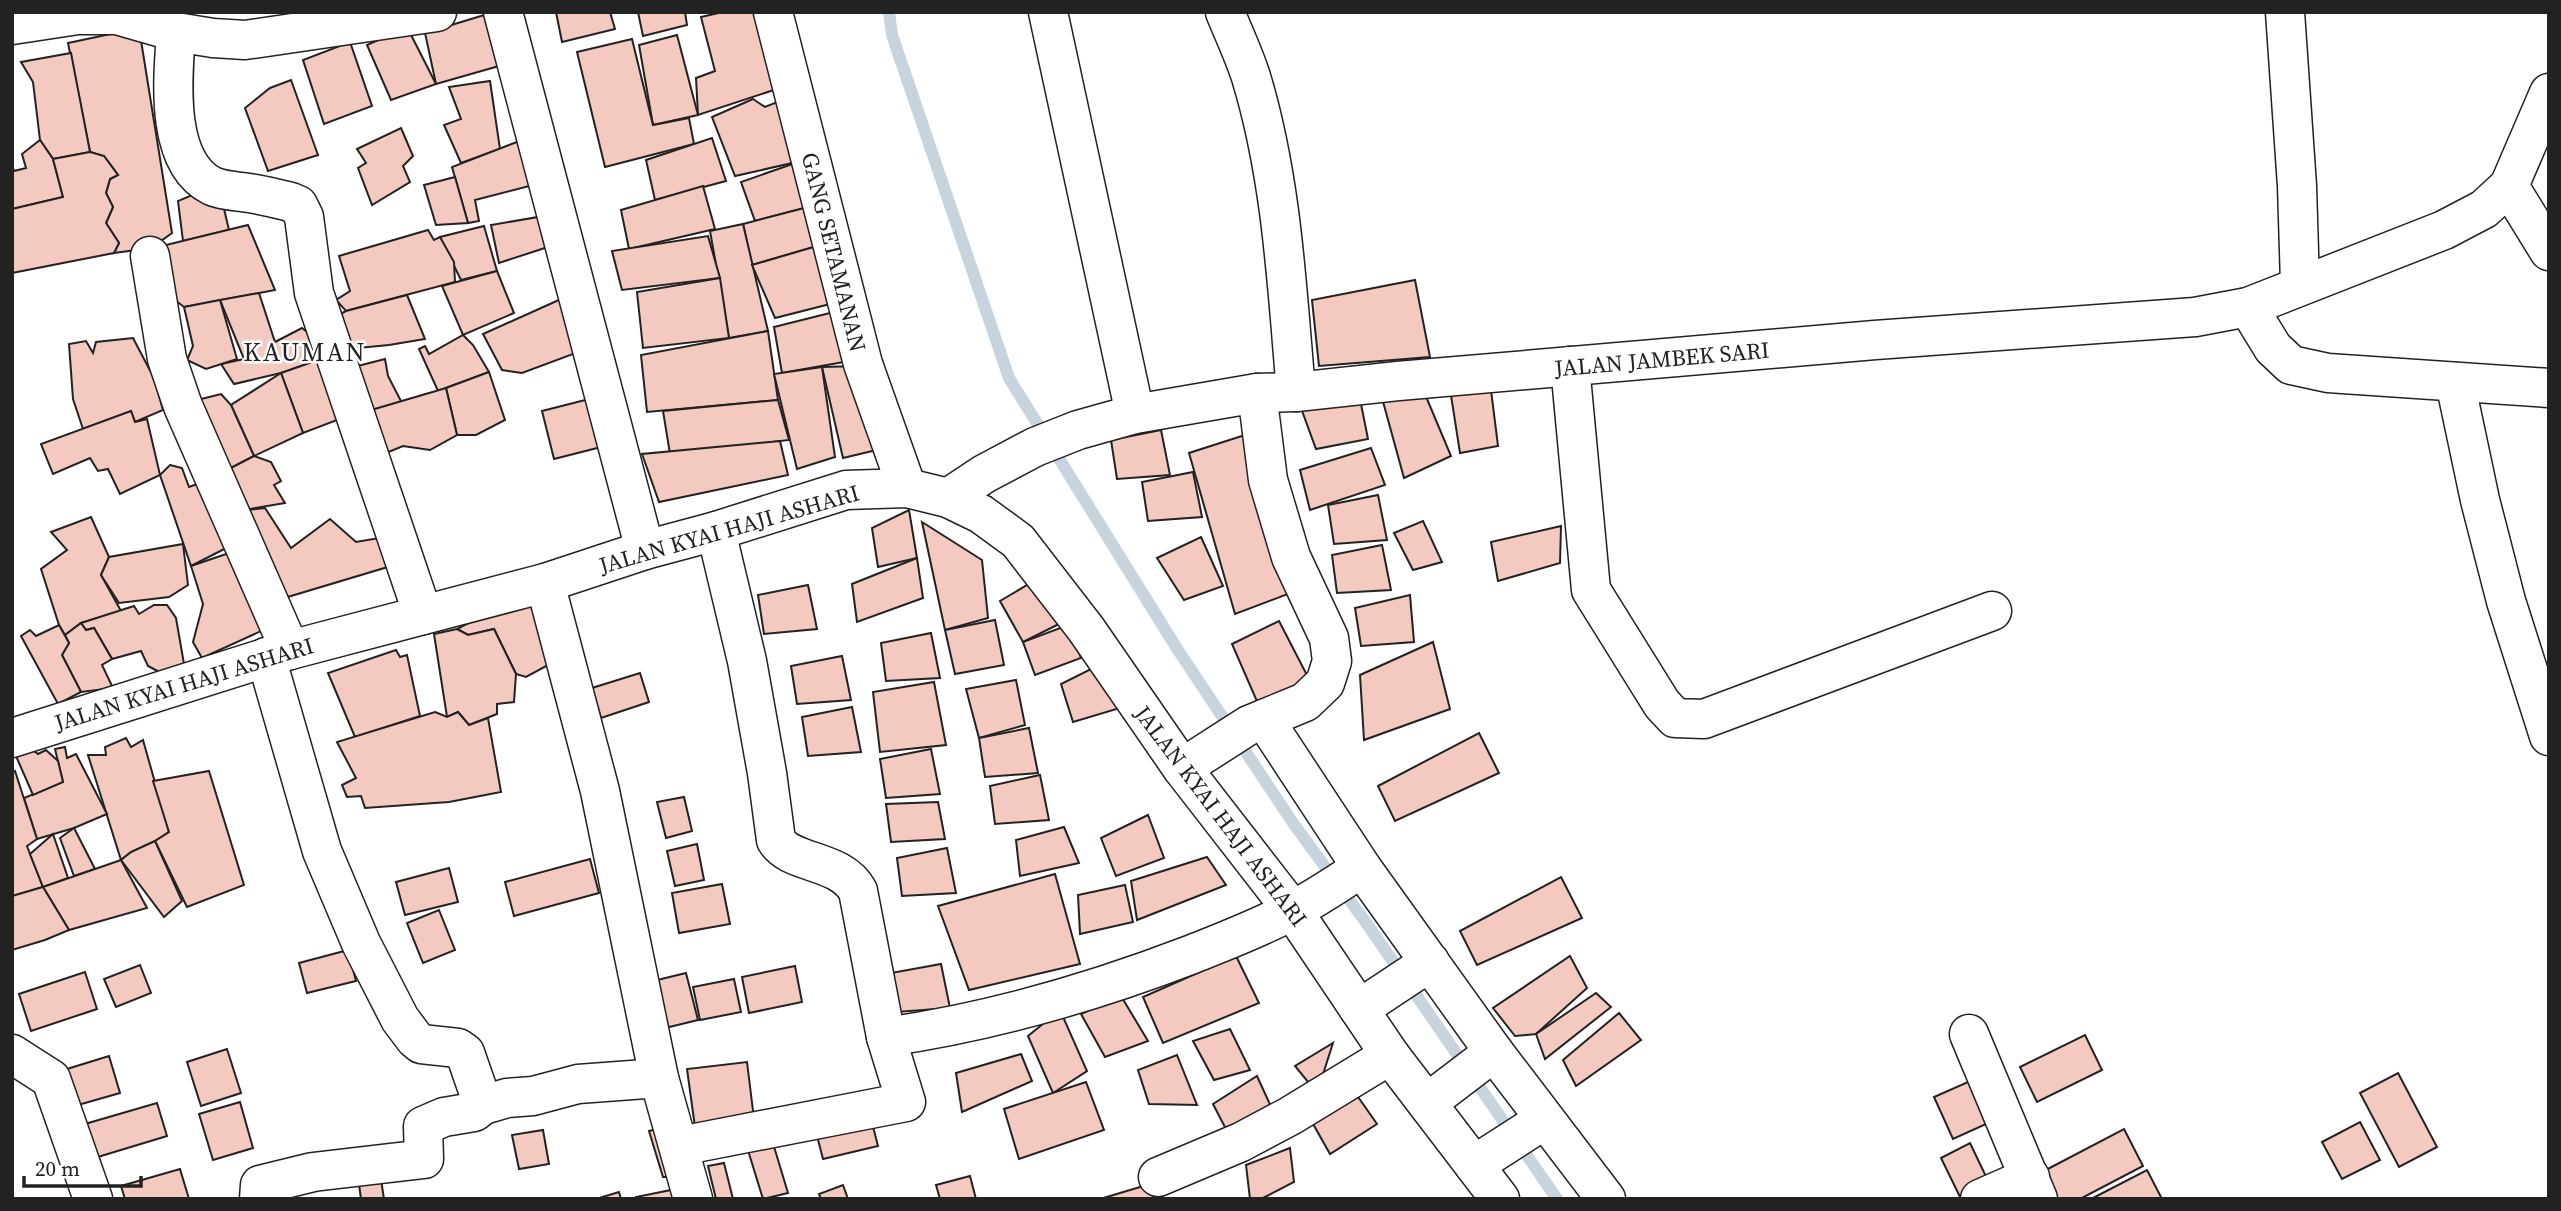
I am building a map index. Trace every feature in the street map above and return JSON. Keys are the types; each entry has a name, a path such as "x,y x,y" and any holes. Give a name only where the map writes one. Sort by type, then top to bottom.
{"street":[{"path":"12,25 78,15 117,15 176,32 245,40 437,12"},
{"path":"503,12 645,550"},
{"name":"GANG SETAMANAN","path":"773,12 863,364 907,488"},
{"path":"1048,12 1135,414"},
{"path":"1225,12 1251,76 1263,124 1285,260 1296,392"},
{"path":"2285,12 2297,186 2300,285"},
{"path":"176,32 173,88 176,118 182,150 191,168 214,187 298,205 304,217 314,293 423,615"},
{"path":"2549,93 2510,186 2549,251"},
{"name":"JALAN JAMBEK SARI","path":"948,498 984,474 1035,447 1078,430 1135,414 1257,393 1296,392 1861,341 2195,317 2248,307 2444,230 2484,209 2510,186"},
{"path":"150,256 167,359 278,654 322,851 361,943 400,1019 421,1044 461,1049 465,1053 482,1105"},
{"path":"2248,307 2273,348 2291,365 2328,373 2549,388"},
{"path":"1570,366 1591,590 1661,704 1675,718 1704,719 1993,611"},
{"path":"2455,382 2480,500 2506,601 2549,736"},
{"path":"1192,761 1256,722 1305,702 1325,683 1332,661 1329,638 1291,557 1268,480 1257,393"},
{"name":"JALAN KYAI HAJI ASHARI","path":"12,738 278,654 545,583 846,490 907,488 948,498 981,514 1018,541 1192,761 1302,905 1370,1002 1390,1055 1437,1095 1485,1158 1500,1199"},
{"path":"680,1146 906,1102 886,1037 861,899 855,884 846,875 790,852 776,840 747,661 716,531"},
{"path":"545,583 600,791 659,1078 693,1199"},
{"path":"1256,722 1494,1052 1606,1199"},
{"path":"886,1037 980,1021 1090,991 1241,935 1302,905 1362,868"},
{"path":"1370,1002 1430,962"},
{"path":"1969,1034 2034,1188 1980,1199"},
{"path":"1437,1095 1494,1052"},
{"path":"12,1054 51,1079 93,1199"},
{"path":"1158,1177 1241,1142 1278,1123 1390,1055"},
{"path":"259,1199 260,1185 313,1172 424,1159 423,1126 444,1117 474,1112 482,1105 507,1098 533,1096 578,1084 659,1078"},
{"path":"1485,1158 1544,1120"}],"building":[{"path":"494,12 506,64 436,84 425,33"},
{"path":"556,12 610,12 615,29 562,42"},
{"path":"638,12 685,12 687,25 643,36"},
{"path":"723,12 763,12 783,87 698,115 696,78 715,71 701,17"},
{"path":"407,27 436,84 391,100 367,45"},
{"path":"139,28 172,233 151,248 114,253 119,243 106,223 113,207 106,193 110,179 118,175 104,156 90,152 68,43"},
{"path":"677,35 698,115 653,125 639,45"},
{"path":"632,39 653,125 689,118 694,144 605,167 577,52"},
{"path":"350,42 372,106 324,124 303,60"},
{"path":"71,53 90,152 53,159 40,140 33,82 21,62"},
{"path":"291,80 318,155 268,171 245,108 270,88"},
{"path":"490,81 500,149 461,163 444,125 461,119 449,87"},
{"path":"753,99 765,107 785,99 801,161 735,176 712,117"},
{"path":"401,128 413,156 403,166 410,182 372,205 358,168 366,163 357,149"},
{"path":"712,138 726,181 655,200 646,160"},
{"path":"40,140 53,159 63,197 12,209 12,165 14,171 26,168 22,154"},
{"path":"522,140 537,184 475,200 479,221 468,223 452,167"},
{"path":"90,152 104,156 118,175 110,179 106,193 113,207 106,223 119,243 114,253 12,273 12,209 63,197 53,159"},
{"path":"801,161 812,206 755,221 741,182"},
{"path":"455,177 468,223 436,225 424,185"},
{"path":"703,186 715,229 629,249 621,210"},
{"path":"206,189 221,196 229,230 183,241 178,201"},
{"path":"812,206 824,244 752,265 743,224"},
{"path":"550,215 557,244 499,263 491,225"},
{"path":"743,224 768,331 729,338 710,231"},
{"path":"248,225 275,290 184,307 175,300 166,245"},
{"path":"484,226 497,271 461,280 440,237"},
{"path":"428,230 434,240 440,237 454,262 455,282 346,311 336,300 350,291 339,256"},
{"path":"708,236 720,278 622,290 612,251"},
{"path":"824,244 838,302 775,318 752,265"},
{"path":"497,271 514,313 463,335 442,286"},
{"path":"720,278 729,338 643,348 637,292"},
{"path":"1415,280 1430,357 1319,366 1312,300"},
{"path":"259,293 275,342 302,328 316,339 321,359 281,373 234,384 221,364 244,359 220,300"},
{"path":"407,295 425,339 348,349 335,317 346,311"},
{"path":"570,295 584,350 522,373 502,370 483,334"},
{"path":"220,300 237,359 206,369 187,360 193,346 184,307"},
{"path":"842,310 855,360 782,373 774,327"},
{"path":"768,331 778,400 647,412 641,355"},
{"path":"463,335 473,345 489,372 438,391 419,349 425,346 429,354"},
{"path":"133,338 154,378 163,410 135,422 131,411 83,429 73,399 69,344 86,341 93,353 96,342"},
{"path":"321,359 345,417 303,433 281,373"},
{"path":"385,359 388,376 402,403 361,413 346,369"},
{"path":"858,366 885,448 843,458 822,367"},
{"path":"822,367 835,457 797,469 774,374"},
{"path":"489,372 505,420 476,435 457,435 446,388"},
{"path":"281,373 303,433 254,456 231,405"},
{"path":"1422,387 1451,456 1404,478 1382,398"},
{"path":"446,388 457,435 430,450 403,446 374,458 361,413"},
{"path":"1450,389 1491,390 1498,446 1460,453"},
{"path":"221,394 231,405 254,456 223,472 193,401"},
{"path":"1359,394 1368,439 1316,449 1301,408"},
{"path":"597,397 609,445 554,459 542,411"},
{"path":"778,400 789,440 670,454 663,411"},
{"path":"131,411 135,422 147,419 160,475 120,494 108,469 98,471 90,458 53,474 41,444"},
{"path":"1161,430 1170,475 1117,479 1111,440"},
{"path":"1248,434 1296,591 1235,614 1189,453"},
{"path":"780,441 788,475 659,502 642,454"},
{"path":"1371,448 1385,485 1310,510 1300,470"},
{"path":"254,456 271,462 281,481 274,485 285,503 238,511 223,472"},
{"path":"170,465 182,468 189,487 200,483 234,544 191,566 160,475"},
{"path":"1193,472 1202,517 1148,521 1142,482"},
{"path":"1378,495 1387,540 1334,544 1328,505"},
{"path":"265,508 291,548 330,519 356,542 379,538 391,566 281,599 238,511"},
{"path":"909,510 917,558 878,567 872,528"},
{"path":"91,517 109,557 101,575 121,611 81,623 65,635 59,625 41,569 67,550 51,532"},
{"path":"1423,521 1442,562 1413,570 1394,533"},
{"path":"922,522 982,560 988,618 945,630"},
{"path":"1561,526 1560,563 1498,581 1491,542"},
{"path":"1201,537 1223,586 1184,600 1157,558"},
{"path":"183,544 188,585 169,597 119,603 101,575 109,557"},
{"path":"1382,545 1391,590 1337,593 1332,555"},
{"path":"235,551 272,626 202,658 193,642 203,604 191,566"},
{"path":"917,558 923,598 857,622 852,584"},
{"path":"1037,579 1063,622 1023,642 1000,601"},
{"path":"808,585 817,629 764,634 758,595"},
{"path":"1410,595 1414,642 1361,646 1355,608"},
{"path":"529,599 556,646 550,664 526,677 516,674 494,629 468,635 457,629 480,617"},
{"path":"154,605 167,605 176,618 184,664 165,675 148,666 141,651 112,659 94,628 86,630 81,623 134,606 139,614"},
{"path":"995,620 1004,665 955,674 945,630"},
{"path":"1279,621 1310,681 1259,706 1232,644"},
{"path":"81,623 86,630 94,628 112,659 102,665 113,688 81,692 62,655 69,643 65,635"},
{"path":"59,625 69,643 62,655 81,692 58,704 21,636 30,630 36,636"},
{"path":"1068,625 1081,658 1035,675 1023,642"},
{"path":"457,629 468,635 494,629 516,674 514,702 497,704 497,714 469,725 458,712 447,717 434,634"},
{"path":"931,633 940,678 886,681 881,643"},
{"path":"1433,642 1450,709 1364,740 1360,675"},
{"path":"396,650 400,657 407,655 420,716 355,737 328,673"},
{"path":"842,656 851,700 797,704 791,666"},
{"path":"1097,666 1120,708 1073,722 1061,684"},
{"path":"640,673 649,702 601,718 592,688"},
{"path":"1016,680 1025,725 979,738 966,689"},
{"path":"934,682 946,745 880,752 873,692"},
{"path":"852,707 861,752 808,756 802,717"},
{"path":"435,712 447,717 458,712 469,725 488,718 501,792 449,802 365,808 361,796 347,797 342,785 356,778 337,742"},
{"path":"1029,728 1038,773 985,777 979,738"},
{"path":"1479,733 1499,773 1395,821 1378,786"},
{"path":"126,738 131,747 143,740 169,832 121,860 88,755 106,755 105,747"},
{"path":"65,747 67,758 76,754 107,814 37,839 24,798 63,782 55,749"},
{"path":"30,748 38,754 46,750 58,761 63,782 33,795 16,756"},
{"path":"931,749 940,794 886,798 880,759"},
{"path":"15,771 37,839 27,846 43,887 13,896 12,773"},
{"path":"209,771 244,885 187,907 155,841 169,832 153,781"},
{"path":"1040,775 1049,820 995,824 990,786"},
{"path":"684,797 692,831 666,838 657,802"},
{"path":"938,802 945,839 891,842 886,804"},
{"path":"1148,815 1164,858 1116,876 1101,838"},
{"path":"1064,827 1079,863 1020,876 1016,840"},
{"path":"74,828 95,869 74,876 60,838"},
{"path":"53,834 68,878 43,887 30,854"},
{"path":"155,841 182,901 164,917 121,860 131,852"},
{"path":"697,844 704,880 675,886 667,851"},
{"path":"947,848 956,893 902,896 897,858"},
{"path":"1207,857 1226,885 1137,920 1131,881"},
{"path":"590,859 599,893 514,916 505,882"},
{"path":"121,860 147,908 69,930 43,887"},
{"path":"449,868 458,902 405,915 396,882"},
{"path":"1055,874 1080,964 969,990 938,906"},
{"path":"1561,877 1582,918 1477,965 1460,931"},
{"path":"722,884 730,924 679,933 672,893"},
{"path":"1125,885 1133,922 1080,934 1078,895"},
{"path":"43,887 69,930 12,950 12,896"},
{"path":"439,910 455,950 423,963 407,923"},
{"path":"348,950 356,981 307,993 299,963"},
{"path":"1236,956 1259,1003 1163,1043 1143,997"},
{"path":"1570,956 1587,988 1536,1034 1515,1036 1493,1008"},
{"path":"941,964 950,1008 896,1012 891,973"},
{"path":"140,965 151,993 116,1007 104,979"},
{"path":"795,966 802,1002 749,1013 742,977"},
{"path":"85,972 97,1009 31,1031 19,994"},
{"path":"686,973 698,1020 657,1030 645,983"},
{"path":"734,979 741,1012 700,1020 693,987"},
{"path":"1596,993 1611,1007 1545,1059 1536,1034"},
{"path":"1121,996 1148,1041 1105,1057 1081,1014"},
{"path":"1060,1010 1087,1071 1053,1093 1028,1036"},
{"path":"1619,1013 1641,1040 1576,1086 1563,1060"},
{"path":"1230,1029 1250,1070 1214,1080 1193,1041"},
{"path":"2085,1035 2102,1070 2037,1102 2020,1067"},
{"path":"1333,1043 1317,1093 1295,1066"},
{"path":"227,1049 241,1093 201,1106 187,1062"},
{"path":"1021,1054 1032,1081 962,1112 956,1073"},
{"path":"1177,1055 1197,1105 1149,1104 1138,1070"},
{"path":"109,1056 120,1093 78,1105 67,1069"},
{"path":"747,1062 754,1119 695,1127 687,1069"},
{"path":"2398,1073 2437,1147 2399,1167 2360,1093"},
{"path":"1257,1076 1273,1111 1229,1135 1213,1104"},
{"path":"1977,1078 1995,1120 1953,1139 1934,1097"},
{"path":"1086,1082 1104,1130 1019,1159 1004,1109"},
{"path":"1356,1094 1377,1124 1330,1154 1312,1122"},
{"path":"240,1102 253,1148 213,1160 199,1114"},
{"path":"157,1103 167,1136 88,1160 78,1126"},
{"path":"871,1119 878,1146 823,1159 816,1132"},
{"path":"2360,1122 2380,1160 2342,1179 2322,1142"},
{"path":"660,1128 675,1177 663,1177 649,1131"},
{"path":"2124,1129 2143,1166 2080,1199 2057,1199 2042,1172"},
{"path":"543,1130 549,1164 519,1169 512,1135"},
{"path":"772,1140 788,1193 763,1199 747,1147"},
{"path":"1970,1143 1992,1189 1973,1199 1961,1199 1941,1158"},
{"path":"1290,1148 1294,1182 1261,1199 1250,1199 1246,1165"},
{"path":"724,1163 733,1199 716,1199 708,1166"},
{"path":"180,1169 189,1199 125,1199 121,1186"},
{"path":"2147,1170 2162,1199 2091,1199"},
{"path":"380,1173 384,1199 361,1199 358,1177"},
{"path":"970,1176 976,1199 940,1199 936,1185"},
{"path":"1150,1184 1154,1199 1100,1199"},
{"path":"843,1185 848,1199 821,1199 819,1194"},
{"path":"671,1190 673,1199 636,1199 636,1197"},
{"path":"619,1192 621,1199 596,1199"}],"waterway":[{"path":"889,12 892,35 1009,378 1176,647 1293,823 1367,924 1557,1199"}],"district":[{"name":"KAUMAN","path":"305,352"}]}
